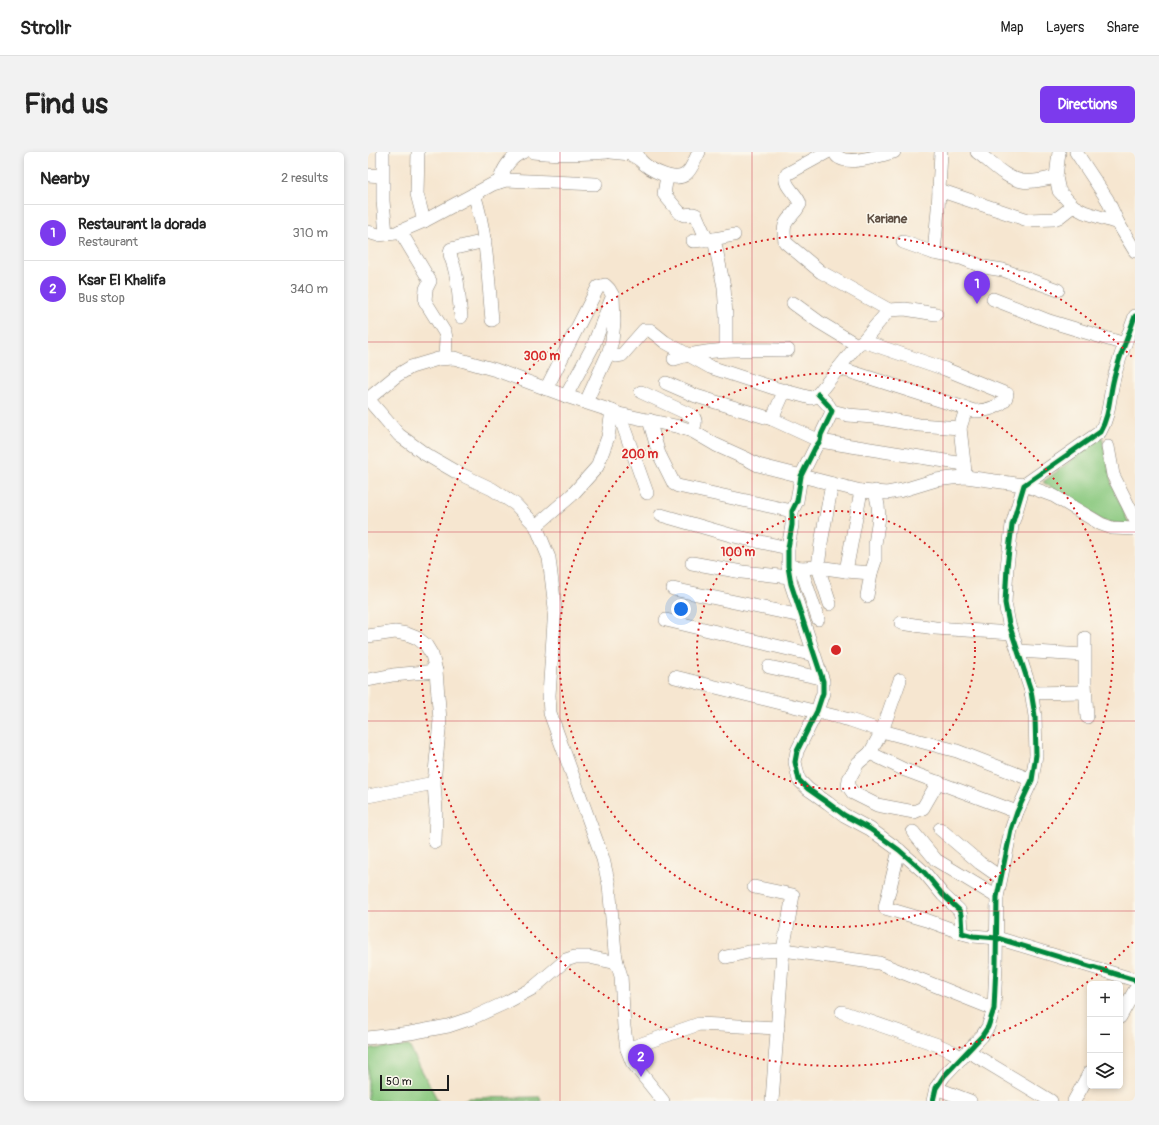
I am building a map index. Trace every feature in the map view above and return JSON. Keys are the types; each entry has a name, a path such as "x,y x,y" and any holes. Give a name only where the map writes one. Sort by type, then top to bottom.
{"street":[{"path":"383,152 382,201 386,234"},
{"path":"418,152 417,194 424,221"},
{"path":"499,182 508,163 516,155 523,152"},
{"path":"533,152 580,154 607,152"},
{"path":"611,152 638,156 655,171 667,176 685,175 689,171 699,152"},
{"path":"827,152 787,174 786,176 787,185 798,198 800,204 786,221 784,232 785,242 821,272 889,310 905,309 936,314"},
{"path":"835,152 838,157 846,160 857,161 894,152"},
{"path":"934,253 941,152"},
{"path":"977,152 999,170 1022,181 1056,178"},
{"path":"1059,152 1056,178 1059,192 1073,206 1084,212 1118,223"},
{"path":"1076,152 1107,199 1118,223 1135,251"},
{"path":"368,175 382,176"},
{"path":"667,176 664,194 680,213 684,215 696,215 710,239 724,287 726,350"},
{"path":"368,232 378,234 396,233 424,221 493,184 506,180 596,184"},
{"path":"939,190 1028,220 1059,217 1073,206"},
{"path":"474,194 480,211 485,241 492,320"},
{"path":"400,231 430,281 426,289 425,301 445,333 445,358"},
{"path":"693,240 734,235"},
{"path":"460,317 456,278 450,251 452,249 485,241"},
{"path":"903,242 934,253 961,258 984,267 1003,270 1058,290"},
{"path":"546,389 598,287 605,285 609,289 612,296 614,322 612,341 608,354 586,402"},
{"path":"566,396 593,346 612,296"},
{"path":"993,299 1049,321 1129,341"},
{"path":"793,303 819,322 860,343 945,369 1007,394 1007,397 1001,404 986,410 974,411 839,368"},
{"path":"608,354 616,356 622,355 644,330 650,330 665,342 710,367 811,398 818,394 889,310"},
{"path":"933,1101 936,1088 944,1076 982,1036 988,1027 994,1009 997,897 1000,877 1011,830 1017,812 1032,780 1036,755 1035,716 1031,693 1009,624 1005,603 1007,567 1012,525 1024,485 1100,432 1107,420 1113,380 1119,359 1129,341 1135,316"},
{"path":"674,359 688,354 726,350 788,350"},
{"path":"663,1101 632,1062 627,1049 621,976 614,952 609,885 603,858 550,713 549,695 555,608 549,558 536,526 515,504 492,489 456,472 425,454 400,435 368,399 396,376 411,367 445,358 454,358 482,366 616,412 680,427 758,466 784,473 861,491 887,492 903,490 936,480 952,478 966,478 1024,485 1054,496 1101,524 1112,528 1135,529"},
{"path":"666,383 696,396 772,419 820,442 964,464"},
{"path":"772,419 785,390"},
{"path":"641,392 693,416 696,424 692,432"},
{"path":"818,394 832,411 848,415 873,417 919,425 960,428"},
{"path":"966,409 960,428 966,478"},
{"path":"832,411 821,435 820,442 815,448 801,476 797,501 792,511 792,524 788,548 789,572 823,687 823,693 817,711 797,751 795,762 799,780 808,790 828,804 844,815 870,829 925,873 943,895 959,910 962,915 962,933"},
{"path":"536,526 572,495 597,467 616,412"},
{"path":"616,412 647,492"},
{"path":"649,420 659,454 674,484 792,511"},
{"path":"1108,447 1113,476 1135,519"},
{"path":"830,604 818,567 832,484"},
{"path":"846,571 861,491"},
{"path":"867,596 871,573 875,561 875,544 879,518 875,491"},
{"path":"660,515 734,536 788,548"},
{"path":"692,563 742,572 789,572 801,568 818,567 871,573"},
{"path":"801,568 818,619"},
{"path":"674,589 801,616"},
{"path":"666,620 814,655"},
{"path":"901,623 935,628 1012,633"},
{"path":"368,636 396,632 407,634 418,638 426,645 432,655 436,671 440,720 434,783 436,810 435,842"},
{"path":"1085,638 1084,655 1087,717"},
{"path":"1018,651 1084,655"},
{"path":"769,667 821,678"},
{"path":"368,680 393,675 436,671"},
{"path":"675,677 850,720 882,731 957,751 1032,780"},
{"path":"900,680 882,731 870,753 858,764 849,779 848,786 853,793 877,805 914,812 923,808 938,782"},
{"path":"1031,693 1085,692"},
{"path":"870,753 905,770 1017,812"},
{"path":"368,796 434,783"},
{"path":"940,828 980,863 1000,877"},
{"path":"913,832 936,860 997,897"},
{"path":"898,850 885,908 926,920 962,933 973,936 997,938 1135,980"},
{"path":"754,886 793,895 783,950 772,1101"},
{"path":"726,957 748,952 783,950 879,963 994,1009"},
{"path":"368,1038 410,1033 448,1026 472,1018 507,1002 532,988 566,960 575,957 588,957 617,963"},
{"path":"1123,1012 1135,990"},
{"path":"842,1012 938,1045 951,1051 965,1054 1051,1101"},
{"path":"627,1049 699,1024 778,1028"},
{"path":"1074,1101 1087,1077"},
{"path":"936,1088 970,1101"}],"green space":[{"path":"1102,437 1112,485 1130,526 1103,521 1043,482"},
{"path":"409,1046 438,1101 368,1101 368,1049"},
{"path":"540,1097 541,1101 461,1101 469,1098"}],"cycle path":[{"path":"933,1101 936,1088 944,1076 982,1036 988,1027 994,1009 997,897 1011,830 1017,812 1032,780 1036,755 1035,716 1031,691 1009,624 1005,603 1007,567 1012,525 1024,485 1100,432 1108,412 1116,370 1135,316"},
{"path":"818,394 832,411 821,435 820,441 801,476 797,501 792,511 792,525 788,548 788,566 791,584 823,681 823,693 817,711 797,751 795,762 799,780 808,789 844,815 870,829 899,850 925,873 943,895 959,910 961,915 962,933 973,936 997,938 1135,980"}],"place":[{"name":"Restaurant la dorada","path":"977,304"},
{"name":"Ksar El Khalifa","path":"641,1077"}],"district":[{"name":"Kariane","path":"887,218"}]}
